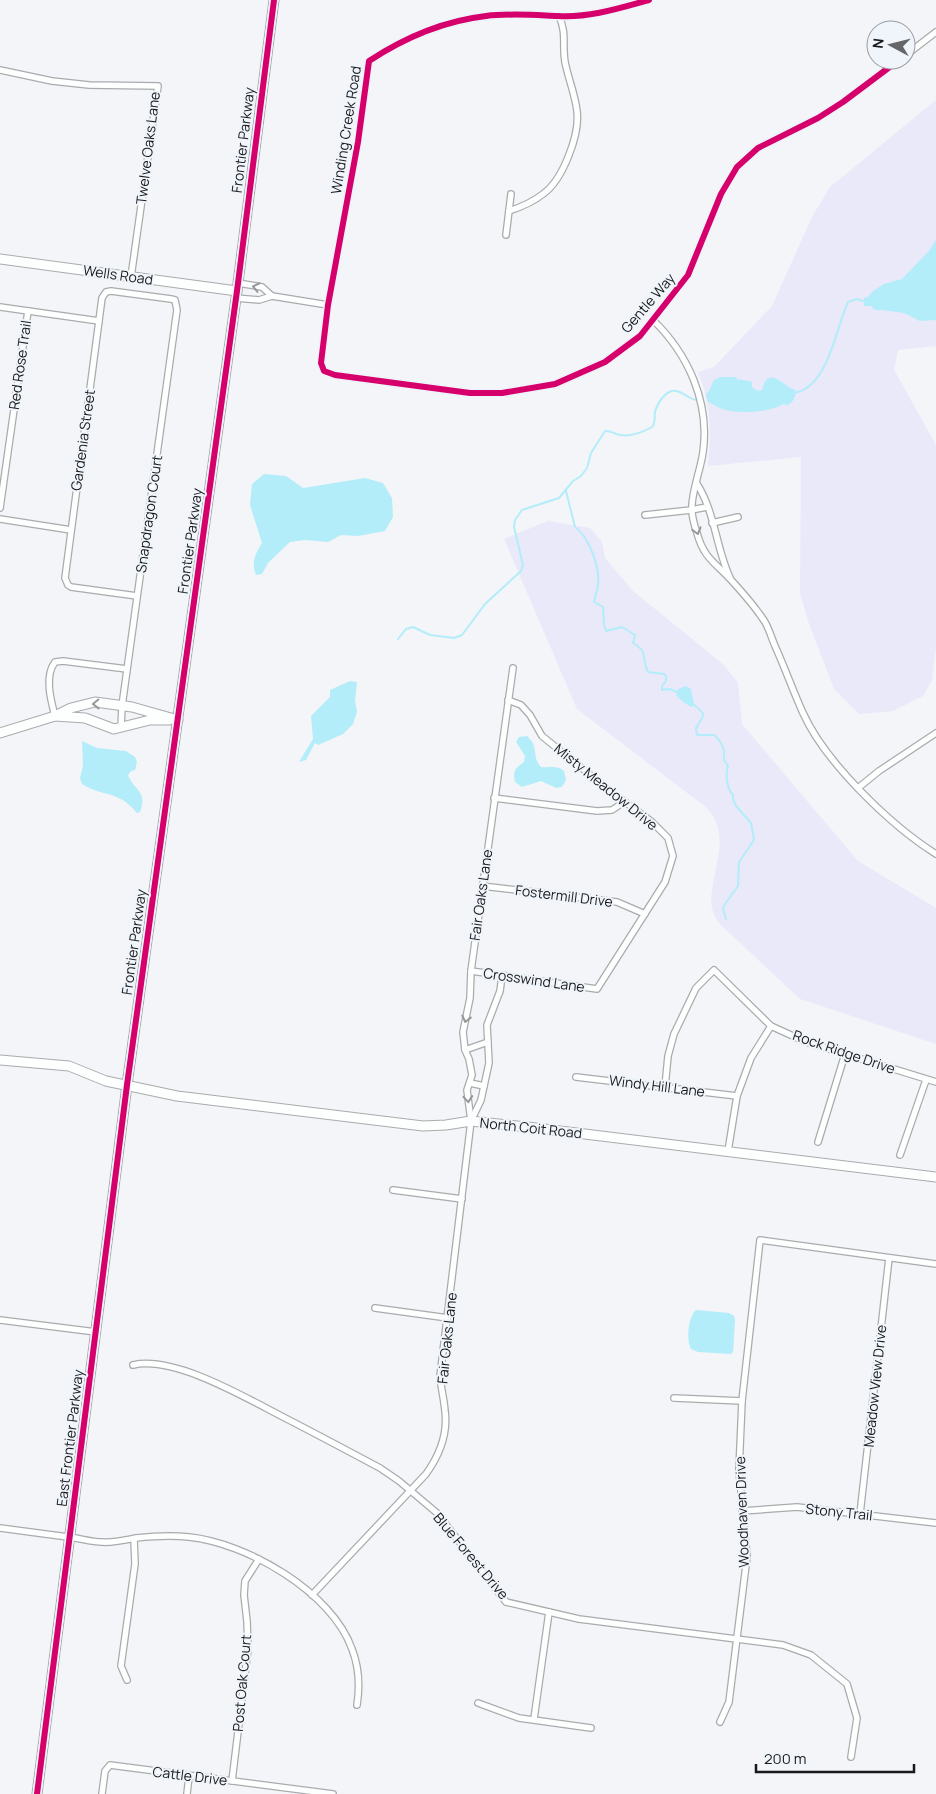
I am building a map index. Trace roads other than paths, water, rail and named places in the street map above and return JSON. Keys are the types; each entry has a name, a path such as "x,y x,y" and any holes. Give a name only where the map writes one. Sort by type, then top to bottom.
{"street":[{"name":"Frontier Parkway","path":"127,1085 237,291 274,0"},
{"name":"Winding Creek Road","path":"324,371 321,363 328,305 358,142 368,61 431,29 457,21 486,16 520,14 583,15 617,9 649,0"},
{"path":"509,211 523,207 545,194 564,167 573,144 577,112 564,60 564,27 559,16"},
{"path":"916,47 936,32"},
{"name":"Twelve Oaks Lane","path":"0,70 52,81 80,84 158,86 131,278"},
{"name":"Gentle Way","path":"324,371 335,375 470,393 511,392 555,384 605,362 640,336 688,275 721,194 737,166 758,148 818,118 843,102 886,70"},
{"path":"506,235 511,194"},
{"name":"Wells Road","path":"0,259 237,291"},
{"path":"237,291 262,287 272,296"},
{"name":"Snapdragon Court","path":"104,294 111,291 175,300 177,310 122,706 121,728"},
{"path":"237,291 259,300 272,296 328,305"},
{"name":"Gardenia Street","path":"104,294 64,578 68,585 137,596"},
{"path":"0,307 99,321"},
{"name":"Red Rose Trail","path":"0,508 2,482 28,311"},
{"path":"653,320 674,343 686,362 699,394 705,434 704,452 691,510 697,535 704,552 710,561 732,580 765,622 804,715 832,761 858,788 921,845 936,854"},
{"path":"697,484 704,496 723,562 732,580"},
{"path":"645,515 707,507"},
{"path":"712,522 738,517"},
{"path":"0,519 71,530"},
{"path":"55,716 49,686 54,662 63,661 127,669"},
{"name":"Fair Oaks Lane","path":"312,1596 434,1463 444,1435 446,1412 440,1376 471,1121 467,1099 472,1075 470,1059 465,1050 463,1032 470,998 470,971 513,668"},
{"name":"Misty Meadow Drive","path":"508,700 521,705 530,714 542,736 652,822 668,838 673,856 665,882 597,988"},
{"path":"0,733 55,716 71,708 95,702 122,706 178,720"},
{"path":"55,716 85,718 114,729 150,720 178,720"},
{"path":"858,788 879,771 936,733"},
{"path":"494,798 597,811 612,810 624,802"},
{"name":"Fostermill Drive","path":"482,886 617,902 645,914"},
{"name":"Rock Ridge Drive","path":"665,1087 668,1056 674,1034 696,988 714,970 771,1026 806,1042 936,1082"},
{"name":"Crosswind Lane","path":"470,971 597,988"},
{"name":"Fair Oaks Lane","path":"471,1121 482,1100 489,1063 487,1025 500,991 502,976"},
{"path":"728,1151 737,1096 751,1058 771,1026"},
{"path":"465,1050 488,1042"},
{"path":"818,1142 845,1054"},
{"name":"North Coit Road","path":"0,1060 69,1066 106,1081 186,1097 423,1126 471,1121 936,1177"},
{"name":"Windy Hill Lane","path":"576,1077 737,1096"},
{"path":"900,1155 926,1080"},
{"path":"470,1083 484,1086"},
{"name":"East Frontier Parkway","path":"37,1794 127,1085"},
{"path":"393,1190 462,1199"},
{"name":"Woodhaven Drive","path":"720,1722 729,1702 747,1556 739,1470 742,1401 760,1240 889,1258"},
{"path":"889,1258 936,1264"},
{"name":"Meadow View Drive","path":"860,1514 889,1258"},
{"path":"375,1308 448,1318"},
{"path":"0,1320 96,1332"},
{"name":"Blue Forest Drive","path":"134,1365 148,1363 160,1365 213,1381 380,1468 437,1513 506,1602 579,1618 783,1645 811,1655 847,1684 857,1718 851,1758"},
{"path":"674,1398 742,1401"},
{"name":"Stony Trail","path":"742,1511 797,1507 936,1523"},
{"path":"0,1528 101,1542 168,1536 200,1538 235,1548 259,1559 288,1576 312,1596 343,1630 352,1648 358,1670 358,1705"},
{"path":"127,1680 121,1666 135,1564 134,1539"},
{"name":"Post Oak Court","path":"232,1781 248,1648 244,1595 245,1581 259,1559"},
{"path":"534,1719 549,1612"},
{"path":"478,1703 519,1718 591,1728"},
{"name":"Cattle Drive","path":"102,1794 107,1768 110,1766 333,1794"},
{"path":"187,1794 189,1776"},
{"path":"275,1794 276,1787"}],"water":[{"path":"936,240 936,320 920,321 904,313 875,310 871,306 864,306 864,298 884,284 902,279 929,251"},
{"path":"721,377 736,377 738,381 739,379 750,381 752,382 752,387 758,391 762,390 768,378 777,379 795,390 795,397 788,405 783,404 756,412 725,410 707,401 706,394 714,380"},
{"path":"264,474 286,476 303,488 365,478 383,483 392,498 393,517 385,531 358,536 341,535 328,542 305,540 290,542 268,563 262,574 256,575 254,559 262,543 250,505 252,484"},
{"path":"350,681 357,682 355,701 357,712 353,724 343,734 318,745 315,743 306,760 299,762 313,739 311,716 330,697 330,690"},
{"path":"686,686 691,689 694,704 692,707 676,695 678,689"},
{"path":"527,736 535,748 536,759 541,767 556,767 564,771 566,780 562,787 556,788 541,781 522,787 515,782 514,773 524,762 525,756 516,742 519,737"},
{"path":"82,741 97,748 126,751 135,757 137,762 135,770 131,771 128,775 141,795 142,805 140,812 137,813 130,805 117,797 82,784 80,778 83,766"},
{"path":"696,1310 729,1313 734,1316 733,1352 731,1354 698,1352 691,1349 689,1345 689,1329 691,1318"}],"waterway":[{"path":"794,393 806,389 823,369 848,302 857,299 863,301"},
{"path":"398,639 406,629 413,627 430,635 454,638 462,635 485,604 521,571 523,565 514,527 515,520 522,510 559,498 587,468 591,453 605,431 620,435 633,435 652,427 658,405 669,392 676,391 698,400"},
{"path":"566,491 575,527 589,544 595,560 598,588 594,602 603,607 606,631 622,627 635,635 633,643 643,653 648,672 664,674 666,681 662,686 662,690 670,689 677,692"},
{"path":"693,704 703,713 703,717 696,728 697,735 714,735 723,747 724,760 728,766 728,785 736,806 751,823 754,840 739,862 738,886 723,909 726,919"}]}
